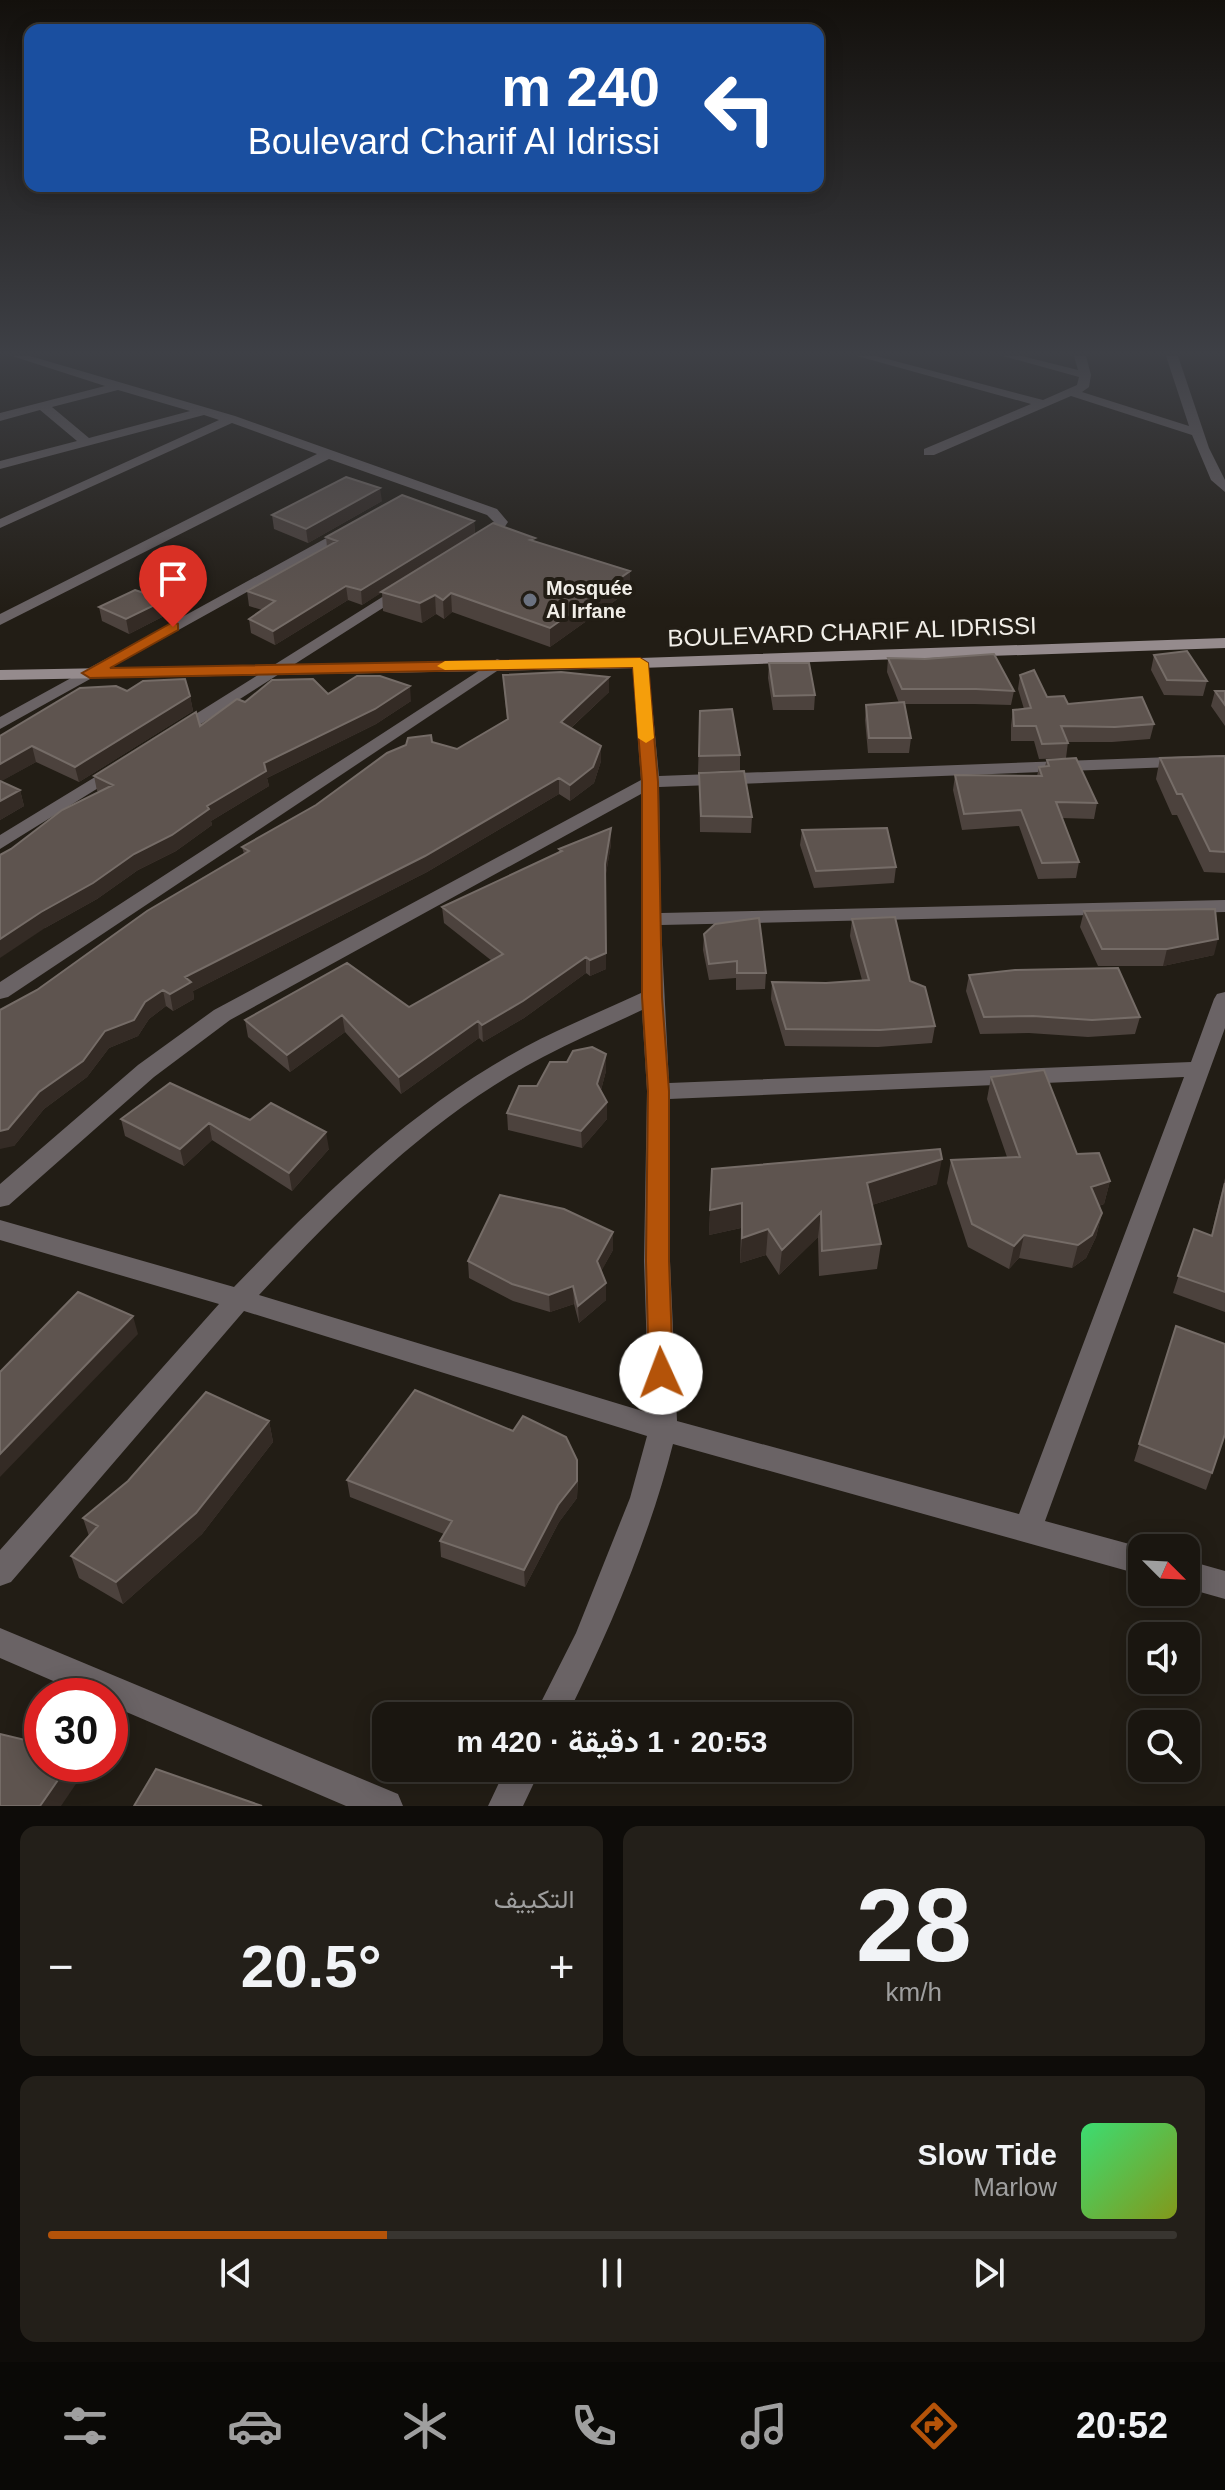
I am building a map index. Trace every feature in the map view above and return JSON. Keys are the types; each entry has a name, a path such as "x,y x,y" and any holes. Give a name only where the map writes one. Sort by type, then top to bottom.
{"street":[{"path":"84,440 87,443"},
{"path":"0,465 97,440"},
{"path":"0,524 184,440"},
{"path":"293,440 330,453 416,492 492,512 500,518 495,531 469,547"},
{"path":"929,452 957,440"},
{"path":"1200,440 1210,470 1217,483 1225,488"},
{"path":"0,620 330,453"},
{"path":"0,724 368,519"},
{"path":"156,744 417,580"},
{"name":"BOULEVARD CHARIF AL IDRISSI","path":"0,675 640,663 1225,643"},
{"path":"557,1702 588,1641 645,1498 663,1429 657,1261 658,1091 652,997 650,782 640,663"},
{"path":"0,992 497,664"},
{"path":"0,843 130,760"},
{"path":"0,1198 146,1071 222,1015 650,782 1225,760"},
{"path":"653,919 1225,906"},
{"path":"0,1572 239,1299 330,1203 444,1108 533,1052 652,997"},
{"path":"1028,1528 1225,999"},
{"path":"658,1091 1199,1069"},
{"path":"0,1230 239,1299 663,1429 1128,1557"},
{"path":"1200,1578 1225,1585"},
{"path":"0,1643 386,1806"},
{"path":"505,1806 517,1782"}],"building":[{"path":"346,477 380,488 306,529 272,515"},
{"path":"402,495 474,521 361,590 346,586 273,631 249,619 275,601 247,591 337,541 326,537"},
{"path":"493,523 535,538 530,540 630,571 550,628 451,593 443,600 435,595 420,603 381,592"},
{"path":"135,590 165,600 126,619 99,607"},
{"path":"1187,651 1207,681 1167,680 1154,655"},
{"path":"994,654 1014,691 902,689 888,658 925,659"},
{"path":"769,663 809,663 815,695 774,696"},
{"path":"1034,670 1047,697 1064,696 1068,704 1142,697 1154,724 1061,726 1068,743 1042,744 1036,726 1014,726 1013,710 1031,708 1020,675"},
{"path":"561,672 609,677 561,722 601,746 593,767 570,785 559,778 425,856 185,977 191,982 170,994 163,990 145,1002 134,1020 105,1031 83,1061 39,1092 8,1129 0,1131 0,1010 37,990 147,911 249,851 242,847 316,805 387,753 406,745 408,738 431,735 432,742 457,749 508,719 503,675"},
{"path":"357,676 380,676 410,686 375,709 264,763 266,771 207,806 209,809 172,835 134,854 93,883 0,939 0,855 62,810 113,785 94,776 196,712 200,726 237,699 245,702 272,680 313,679 328,694"},
{"path":"185,679 190,696 75,767 32,746 0,764 0,736 80,688 116,686 127,691 143,681"},
{"path":"1215,691 1225,691 1225,705"},
{"path":"904,702 911,738 869,738 866,705"},
{"path":"732,709 740,755 699,756 700,711"},
{"path":"1225,756 1225,852 1210,851 1160,758"},
{"path":"1076,758 1097,803 1056,802 1079,862 1042,863 1021,810 964,814 955,775 1042,776 1039,767 1049,766 1047,760"},
{"path":"744,771 752,817 701,816 699,773"},
{"path":"0,781 20,790 0,801"},
{"path":"611,828 605,864 606,953 590,960 586,957 523,1001 482,1025 478,1021 399,1077 342,1015 287,1055 245,1020 347,963 409,1007 503,954 442,907 562,851 559,849"},
{"path":"887,828 896,867 816,871 802,830"},
{"path":"1215,909 1218,939 1167,949 1102,949 1084,911"},
{"path":"895,917 910,981 925,987 935,1026 880,1030 786,1029 772,982 869,980 852,919"},
{"path":"759,918 766,973 737,973 737,961 709,964 704,934 715,924"},
{"path":"1118,968 1140,1017 1092,1020 984,1017 969,975 1015,970"},
{"path":"592,1047 606,1054 597,1084 607,1102 581,1131 507,1113 519,1086 537,1086 550,1062 567,1062 573,1051"},
{"path":"1044,1070 1077,1154 1099,1153 1110,1181 1091,1187 1102,1213 1092,1235 1078,1245 1024,1235 1014,1246 972,1224 951,1160 1020,1157 991,1077"},
{"path":"170,1083 250,1120 271,1103 326,1132 289,1173 209,1123 180,1149 121,1119"},
{"path":"940,1149 942,1159 867,1183 881,1244 822,1251 821,1212 782,1250 768,1229 742,1238 742,1203 710,1210 712,1169"},
{"path":"1225,1183 1225,1292 1178,1276 1194,1229 1212,1236"},
{"path":"500,1195 564,1209 613,1232 597,1261 606,1283 578,1306 573,1286 549,1295 512,1284 468,1261"},
{"path":"78,1292 133,1316 0,1454 0,1372"},
{"path":"1176,1326 1225,1344 1225,1434 1212,1473 1139,1444"},
{"path":"415,1390 513,1431 523,1416 566,1437 577,1460 577,1481 558,1505 524,1570 440,1541 452,1521 347,1480"},
{"path":"206,1392 269,1421 196,1513 116,1582 71,1556 98,1526 83,1518 128,1481"},
{"path":"0,1734 24,1740 24,1782 57,1782 40,1806 0,1806"},
{"path":"156,1769 262,1806 134,1806"}],"slow traffic":[{"path":"445,666 640,663 646,738"}],"place":[{"name":"Mosquée Al Irfane","path":"530,600"}],"route":[{"path":"173,627 90,673 640,663 650,782 661,1373"}]}
